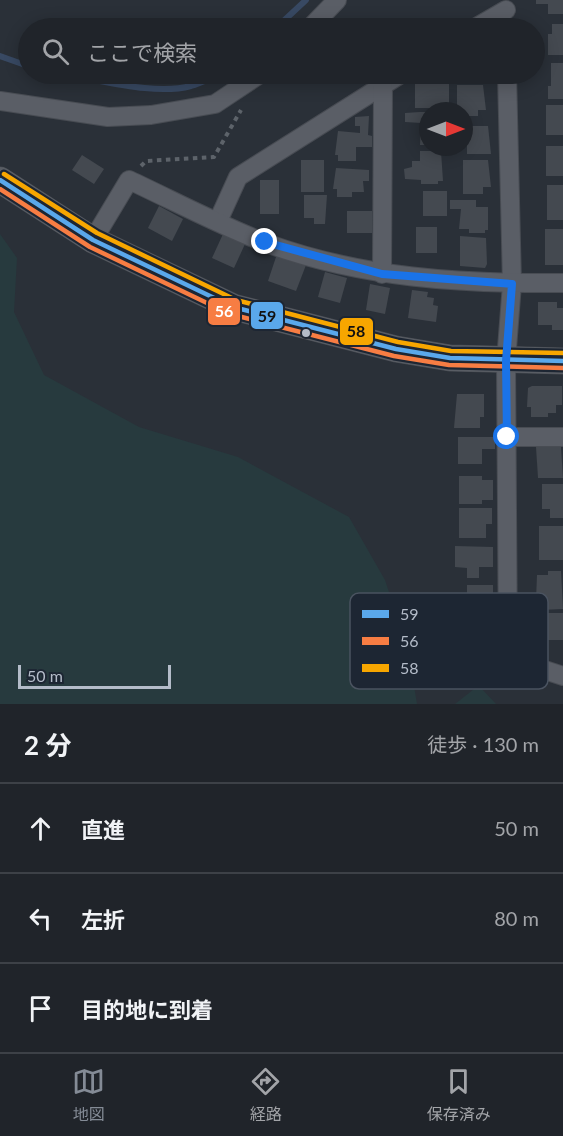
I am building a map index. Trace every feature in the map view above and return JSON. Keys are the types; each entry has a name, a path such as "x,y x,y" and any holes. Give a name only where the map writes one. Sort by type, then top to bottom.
{"street":[{"path":"320,18 338,0"},
{"path":"0,101 108,117 151,115 215,104 245,84"},
{"path":"218,221 238,177 383,84"},
{"path":"382,274 383,84"},
{"path":"507,84 512,284 506,361 508,593"},
{"path":"0,180 93,240 233,307 396,349 450,358 563,361"},
{"path":"93,240 129,180 265,242 382,274 512,284 563,283"},
{"path":"507,437 563,436"},
{"path":"548,671 563,676"}],"path":[{"path":"129,180 146,161 214,157 242,108"}],"green space":[{"path":"0,234 17,258 14,312 44,375 139,427 238,457 349,517 385,580 389,593 350,593 350,689 414,689 417,704 0,704"},
{"path":"474,689 482,689 496,704 455,704"}],"building":[{"path":"536,0 563,0 563,14 548,14 548,4 536,4"},
{"path":"552,24 563,24 563,55 548,55 548,34 552,34"},
{"path":"551,63 563,63 563,99 548,99 548,86 551,86"},
{"path":"415,84 449,84 449,102 419,102 419,108 415,108"},
{"path":"457,85 483,85 486,110 478,110 478,116 473,116 473,102 457,102"},
{"path":"546,105 563,105 563,135 546,135"},
{"path":"419,112 419,123 405,122 405,113"},
{"path":"369,116 368,135 372,136 372,147 356,147 356,161 338,161 338,155 335,155 338,131 360,133 360,126 355,126 355,117"},
{"path":"473,126 488,126 491,154 473,154"},
{"path":"546,146 563,146 563,176 546,176"},
{"path":"82,155 104,169 94,184 72,170"},
{"path":"420,156 441,156 443,181 438,181 438,184 421,184 421,180 405,179 404,169 412,167 412,161 420,161"},
{"path":"301,160 324,160 324,192 301,192"},
{"path":"463,160 488,160 491,187 483,187 483,194 463,194"},
{"path":"336,168 369,170 369,181 363,181 364,192 352,192 352,197 337,197 337,189 333,189"},
{"path":"260,180 279,180 279,214 260,214"},
{"path":"547,185 563,185 563,220 547,220"},
{"path":"423,191 447,191 447,216 423,216"},
{"path":"304,195 327,195 325,224 314,224 314,218 304,218"},
{"path":"450,200 476,200 476,207 488,207 488,230 485,230 485,233 469,233 469,229 459,229 461,209 450,209"},
{"path":"159,206 183,219 172,241 148,228"},
{"path":"347,211 372,211 372,233 347,233"},
{"path":"416,227 437,227 437,253 416,253"},
{"path":"545,229 563,229 563,265 545,265"},
{"path":"223,234 245,244 234,268 212,258"},
{"path":"460,236 486,238 487,264 485,268 460,266"},
{"path":"277,254 306,265 296,291 268,281"},
{"path":"325,272 347,278 340,303 318,297"},
{"path":"370,284 390,288 385,314 366,310"},
{"path":"412,290 428,292 427,297 434,298 433,305 438,306 436,322 408,318"},
{"path":"538,302 557,302 557,308 563,308 563,330 552,330 552,325 538,325"},
{"path":"562,386 562,405 556,405 556,413 548,413 548,417 531,417 531,407 527,407 528,388"},
{"path":"457,394 484,394 484,417 480,417 480,428 454,428"},
{"path":"458,437 495,437 495,449 482,449 482,464 458,464"},
{"path":"536,447 561,447 563,478 538,478"},
{"path":"459,476 482,476 482,480 493,480 493,500 482,500 482,504 459,504"},
{"path":"542,484 563,484 563,518 550,518 550,509 542,509"},
{"path":"459,508 492,508 492,524 486,524 486,538 459,538"},
{"path":"539,526 563,526 563,560 539,560"},
{"path":"455,546 493,547 493,567 479,567 479,578 467,578 467,568 455,567"},
{"path":"548,571 561,571 563,609 548,610 548,593 536,593 537,575 548,575"},
{"path":"467,585 493,585 493,593 467,593"},
{"path":"548,613 563,613 563,640 548,640"}],"waterway":[{"path":"287,18 306,0"},
{"path":"0,56 18,62"},
{"path":"115,84 160,89 176,89 196,84"}],"transit line":[{"name":"58","path":"4,174 97,233 236,300 398,342 451,351 563,353"},
{"name":"59","path":"0,180 93,240 233,307 396,349 450,358 563,361"},
{"name":"56","path":"0,189 90,247 230,314 394,356 449,365 563,368"}],"route":[{"path":"265,242 318,259 382,274 512,284 506,361 507,437"}]}
